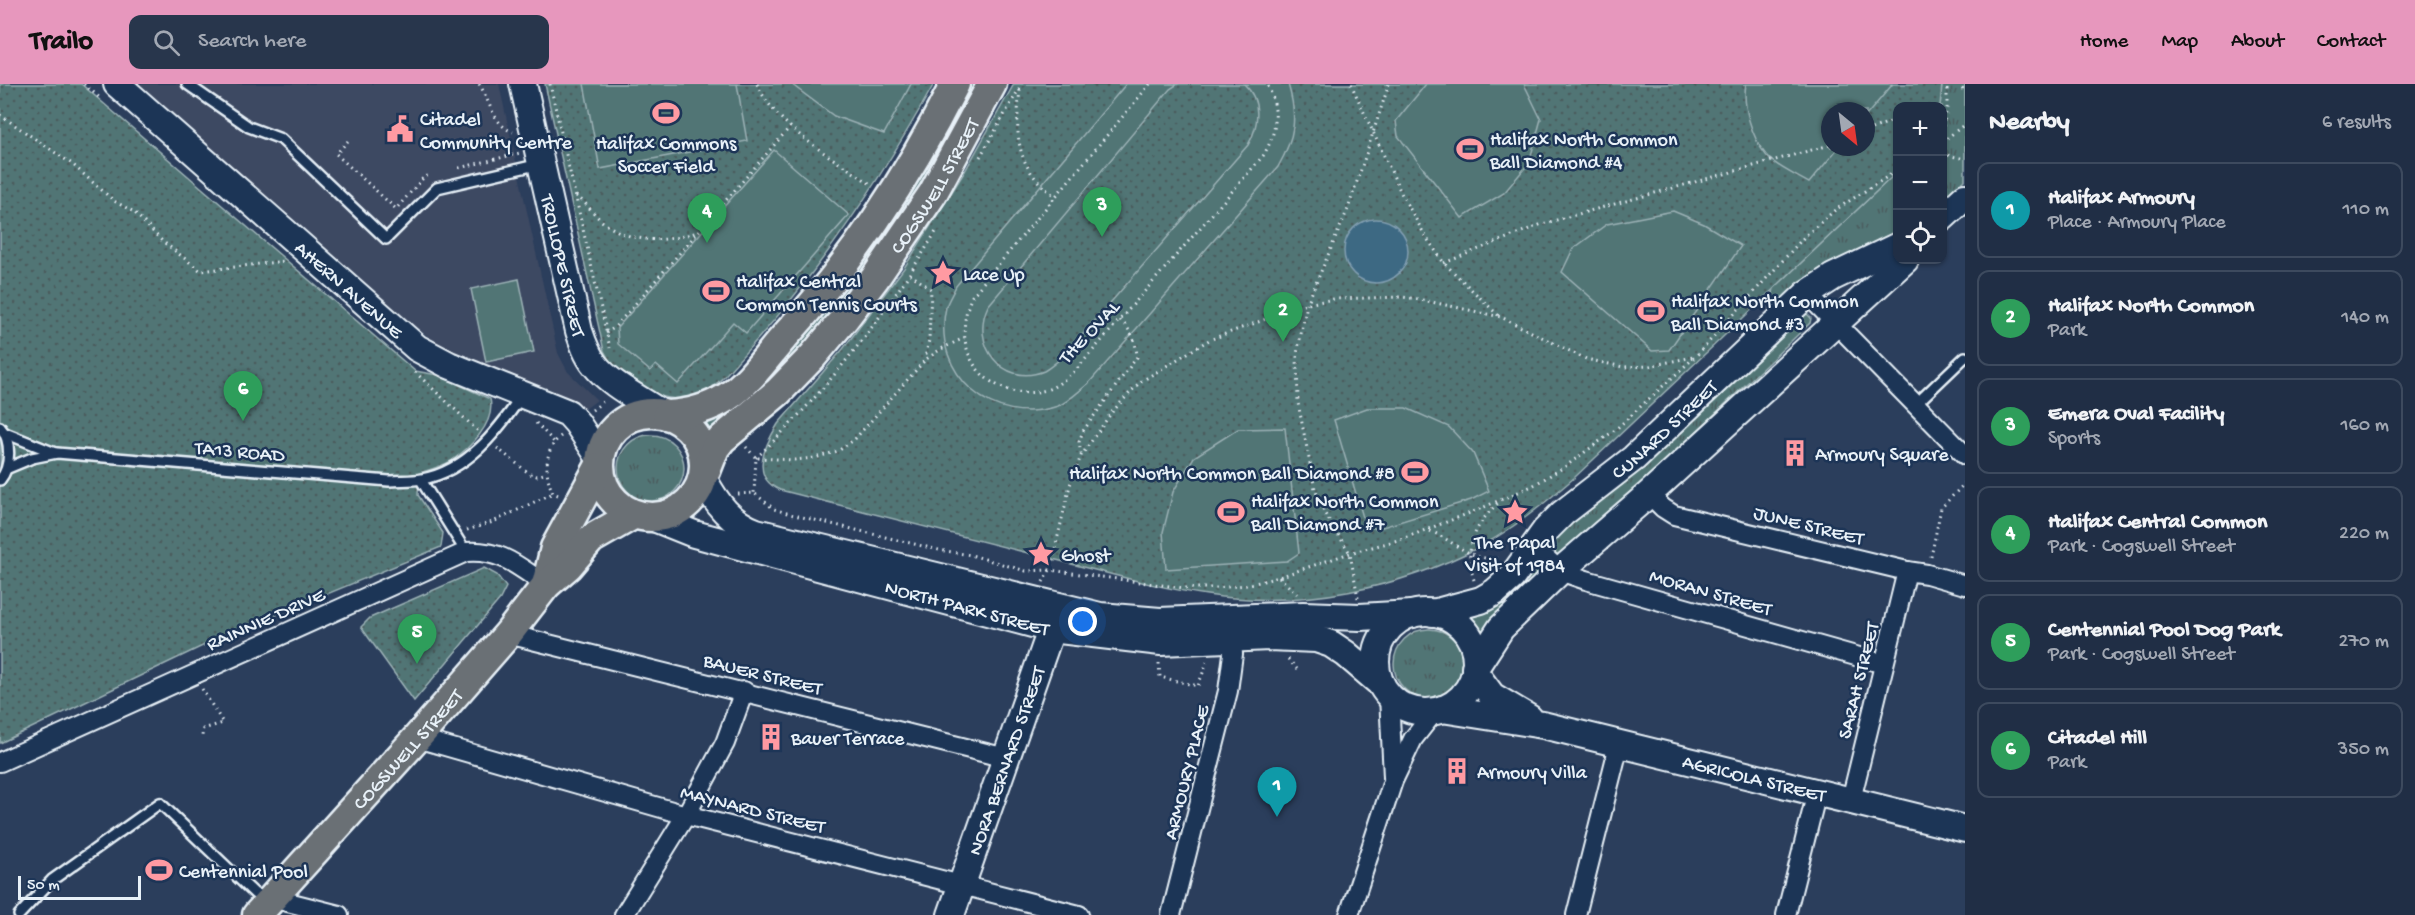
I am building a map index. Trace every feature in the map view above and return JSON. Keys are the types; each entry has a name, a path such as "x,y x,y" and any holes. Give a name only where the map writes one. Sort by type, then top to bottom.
{"main road":[{"name":"AHERN AVENUE","path":"117,84 417,348 448,365 568,413 577,423 600,462"},
{"name":"TROLLOPE STREET","path":"523,84 532,158 579,331 586,349 595,365 604,374 663,414"},
{"name":"COGSWELL STREET","path":"663,414 687,414 702,410 730,395 747,380 818,301 861,244 903,181 956,84"},
{"name":"COGSWELL STREET","path":"705,476 715,448 722,439 778,392 813,356 875,278 933,193 992,84"},
{"path":"1947,214 1965,197"},
{"name":"CUNARD STREET","path":"1423,613 1481,600 1496,592 1512,577 1533,546 1563,513 1634,458 1807,294 1833,277 1893,248"},
{"name":"CUNARD STREET","path":"1475,670 1501,628 1560,571 1649,494 1834,322 1900,264"},
{"path":"663,414 680,421 699,442 704,456 705,476 696,493 685,504 670,513 644,516 621,508 611,496 600,462 606,441 617,427 630,418 663,414"},
{"name":"COGSWELL STREET","path":"546,585 555,548 600,462"},
{"name":"NORTH PARK STREET","path":"705,476 729,517 743,527 1055,618 1100,615 1161,621 1303,615 1359,617 1423,613"},
{"name":"COGSWELL STREET","path":"261,909 417,738 508,634 546,585 568,566 591,539 644,516"},
{"name":"NORTH PARK STREET","path":"644,516 694,534 1161,642 1317,639 1331,644 1346,654 1385,690"},
{"path":"1423,613 1451,619 1466,632 1476,655 1475,670 1468,688 1457,701 1438,710 1418,711 1402,706 1385,690 1376,659 1383,636 1396,622 1423,613"},
{"name":"NORA BERNARD STREET","path":"951,915 1055,618"},
{"name":"AGRICOLA STREET","path":"1475,670 1492,696 1543,725"},
{"name":"AGRICOLA STREET","path":"1438,710 1543,725 1965,829"}],"street":[{"path":"1807,294 1965,456"},
{"name":"JUNE STREET","path":"1649,494 1674,515 1927,574 1965,585"},
{"name":"MORAN STREET","path":"1533,546 1560,571 1884,664"},
{"name":"RAINNIE DRIVE","path":"0,762 466,552 483,551 497,554 510,560 546,585"},
{"name":"SARAH STREET","path":"1851,800 1907,571"},
{"name":"BAUER STREET","path":"508,634 1006,758"},
{"name":"ARMOURY PLACE","path":"1171,915 1228,691 1233,654 1232,639"},
{"path":"1385,690 1393,735 1393,781"},
{"path":"624,915 686,815 725,743 744,691"},
{"path":"1349,915 1393,781 1413,739 1438,710"},
{"name":"MAYNARD STREET","path":"417,738 686,815 1079,915"},
{"path":"1576,915 1619,745"},
{"path":"1786,915 1817,792"},
{"path":"261,909 339,915"}],"lane":[{"path":"187,84 249,127 281,139 386,239 437,188 532,158"},
{"path":"1915,405 1965,357"},
{"name":"TA13 ROAD","path":"57,453 389,481 421,480 438,475 461,463 478,450 499,429 522,396"},
{"path":"2,430 57,453"},
{"path":"2,430 8,468"},
{"path":"0,480 8,468 32,458 57,453"},
{"path":"421,480 466,552"},
{"path":"19,915 52,880 160,803 255,894 261,909"}],"path":[{"path":"479,84 488,106 500,122 509,131 517,133"},
{"path":"550,84 610,350"},
{"path":"757,84 764,99 790,127 876,188"},
{"name":"THE OVAL","path":"1150,84 972,296 965,311 964,339 970,361 984,377 1002,388 1023,393 1052,388 1075,371 1263,156 1272,140 1276,124 1273,99 1267,84"},
{"path":"1352,84 1373,136 1402,197 1426,237 1444,263 1501,317"},
{"path":"1358,601 1350,554 1325,513 1315,489 1298,403 1297,354 1306,304 1348,209 1389,84"},
{"path":"1946,102 1947,84"},
{"path":"1958,84 1965,92"},
{"path":"1020,88 1016,125 1020,148 1030,174 1056,196"},
{"path":"0,115 72,164 114,201 134,212 162,241 201,271 285,261"},
{"path":"1875,128 1893,121"},
{"path":"1947,138 1965,124"},
{"path":"606,333 614,328 790,127"},
{"path":"348,141 336,154 396,208 424,177 435,174"},
{"path":"1444,263 1542,224 1821,147"},
{"path":"1947,155 1965,159"},
{"path":"456,169 532,158"},
{"path":"732,497 742,492 754,493 774,509 790,514 939,550 971,555 1026,571 1050,570 1184,588 1247,585 1279,577 1428,530 1501,501 1566,465 1606,436 1696,356 1804,236 1835,210 1893,173"},
{"path":"575,195 601,220 619,232 642,239 662,241 699,231"},
{"path":"910,274 931,289 929,340 925,360"},
{"path":"1042,586 1050,570 1070,486 1081,456 1112,412 1140,382 1209,340 1306,304 1334,299 1418,298 1501,317 1586,359 1623,367 1649,366 1696,356"},
{"path":"1081,456 1079,442 1083,431 1137,357 1136,343 1129,328 1120,320"},
{"path":"756,458 794,460 815,458 838,451 854,440 925,360 941,349 964,339"},
{"path":"587,414 609,397"},
{"path":"534,422 554,442 548,458 547,473 553,493"},
{"path":"744,444 756,458 754,493"},
{"path":"1927,574 1941,508 1965,483"},
{"path":"463,531 493,522 553,493 561,496"},
{"path":"1467,554 1485,516 1501,501"},
{"path":"1428,530 1444,536 1467,554 1474,582"},
{"path":"1159,663 1160,677 1198,686 1207,662"},
{"path":"201,686 223,723 203,729 202,736"}],"shaded area":[{"path":"138,84 499,84 558,353 568,372 597,400 585,409 552,390 453,354 408,322"},
{"path":"1370,219 1382,219 1399,228 1406,239 1408,251 1406,263 1399,274 1382,283 1370,283 1358,278 1349,269 1344,257 1344,245 1349,233 1358,224"}],"green space":[{"path":"0,84 81,84 415,371 438,375 490,399 491,408 485,426 466,450 447,463 419,473 418,495 443,533 441,547 213,641 0,743"},
{"path":"545,84 934,84 871,190 799,290 722,378 702,394 685,399 663,397 630,384 615,371 604,351"},
{"name":"Halifax Commons Soccer Field","path":"584,84 737,84 747,141 600,169"},
{"path":"791,84 911,84 884,134 834,116"},
{"path":"969,84 985,84 932,177 822,339 706,438 698,420 755,390 856,273 906,193"},
{"path":"1014,84 1942,84 1940,102 1893,102 1893,176 1553,496 1519,522 1483,545 1418,573 1349,592 1313,597 1242,599 1166,588 780,490 770,484 762,469 762,460 768,441 778,424 843,349 904,268 965,171"},
{"path":"1126,84 1178,84 1170,89 988,306 983,334 987,347 993,359 1003,368 1015,373 1029,375 1044,371 1063,357 1248,145 1255,130 1257,113 1254,98 1244,84 1288,84 1294,117 1288,146 1278,167 1088,384 1058,406 1034,411 1011,409 990,402 972,390 958,374 948,354 944,332 948,302 956,286"},
{"name":"Halifax North Common Ball Diamond #4","path":"1426,84 1524,84 1541,119 1529,163 1504,193 1462,218 1398,136 1396,121"},
{"path":"1746,84 1892,84 1875,105 1875,102 1821,102 1821,156 1832,156 1809,183 1774,163 1761,148 1752,131 1745,92"},
{"path":"1942,84 1965,84 1965,180 1947,196 1947,102 1940,102"},
{"name":"Halifax Central Common Tennis Courts","path":"774,150 849,215 746,333 733,322 678,384 656,365 650,371 618,344 617,328"},
{"path":"1893,176 1893,241 1769,314 1774,288"},
{"name":"Halifax North Common Ball Diamond #3","path":"1673,211 1704,224 1741,246 1669,350 1652,351 1562,272 1573,249 1607,224"},
{"path":"519,279 534,352 486,362 471,289"},
{"path":"1806,313 1811,318 1810,323 1565,557 1556,557 1550,546 1555,532 1801,314"},
{"name":"Halifax North Common Ball Diamond #8","path":"1367,408 1406,408 1449,427 1473,453 1489,491 1471,500 1376,529 1365,524 1334,420"},
{"name":"Halifax North Common Ball Diamond #7","path":"1285,428 1299,553 1287,561 1166,569 1163,532 1173,492 1194,457 1238,429"},
{"path":"651,435 664,438 674,445 681,455 684,468 681,481 674,491 664,498 651,501 638,498 628,491 621,481 618,468 621,455 628,445 638,438"},
{"path":"1533,565 1539,566 1544,571 1480,643 1474,629 1460,616"},
{"path":"484,568 497,575 506,587 500,599 414,701 361,627 370,618"},
{"path":"1436,629 1449,635 1458,644 1462,650 1464,664 1462,678 1454,689 1443,697 1422,699 1404,689 1396,678 1394,657 1404,639 1415,631"}],"place":[{"name":"Halifax Commons Soccer Field","path":"666,113"},
{"name":"Citadel Community Centre","path":"400,129"},
{"name":"Halifax North Common Ball Diamond #4","path":"1470,149"},
{"name":"Emera Oval Facility","path":"1102,237"},
{"name":"Halifax Central Common","path":"707,243"},
{"name":"Lace Up","path":"943,273"},
{"name":"Halifax Central Common Tennis Courts","path":"716,291"},
{"name":"Halifax North Common Ball Diamond #3","path":"1651,311"},
{"name":"Halifax North Common","path":"1283,342"},
{"name":"Citadel Hill","path":"243,421"},
{"name":"Armoury Square","path":"1795,453"},
{"name":"Halifax North Common Ball Diamond #8","path":"1415,472"},
{"name":"Halifax North Common Ball Diamond #7","path":"1231,512"},
{"name":"The Papal Visit of 1984","path":"1515,512"},
{"name":"Ghost","path":"1041,554"},
{"name":"Centennial Pool Dog Park","path":"417,664"},
{"name":"Bauer Terrace","path":"771,737"},
{"name":"Armoury Villa","path":"1457,771"},
{"name":"Halifax Armoury","path":"1277,817"},
{"name":"Centennial Pool","path":"159,870"}]}
